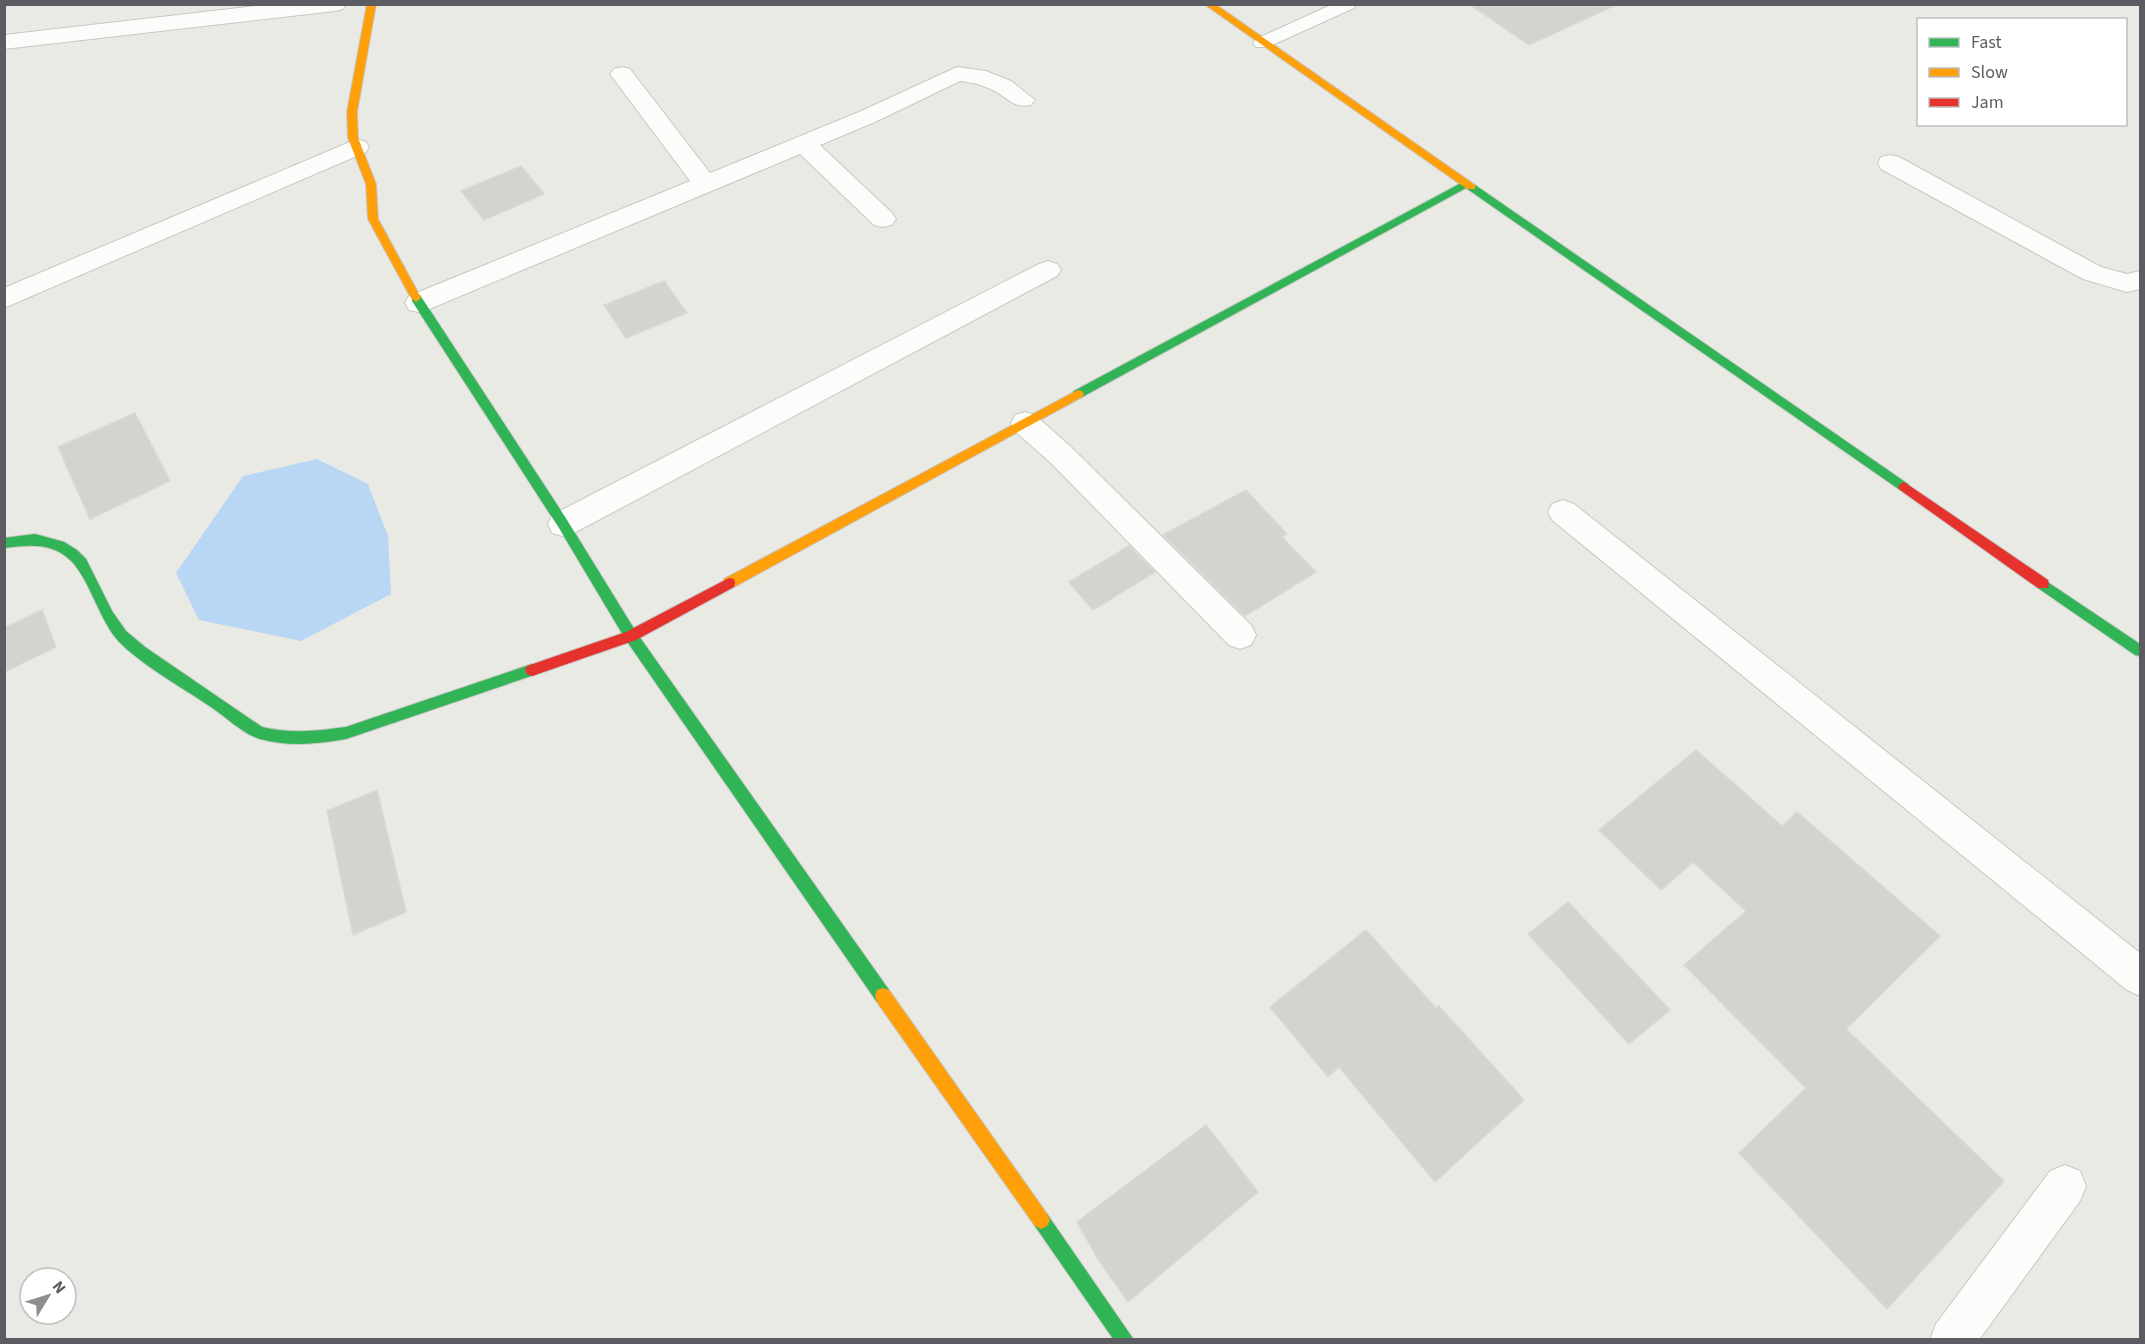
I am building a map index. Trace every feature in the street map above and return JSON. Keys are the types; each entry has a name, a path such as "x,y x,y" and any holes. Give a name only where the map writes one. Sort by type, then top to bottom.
{"street":[{"path":"4,42 335,4"},
{"path":"372,4 351,128 371,184 373,219 418,303 563,524 631,636 1125,1340"},
{"path":"1208,4 2140,651"},
{"path":"622,74 705,184"},
{"path":"418,303 867,117 957,74 978,76 1003,86 1023,100"},
{"path":"803,143 883,219"},
{"path":"4,299 357,147"},
{"path":"1890,163 2092,273 2127,284 2140,280"},
{"path":"4,543 35,539 60,546 73,554 81,563 107,615 122,635 134,646 258,732 283,738 314,738 346,733 631,636 1466,184"},
{"path":"563,524 1048,270"},
{"path":"1025,423 1061,455 1240,635"},
{"path":"1563,512 2140,977"},
{"path":"1952,1340 2065,1186"}],"lane":[{"path":"1262,43 1348,4"}],"water":[{"path":"317,459 368,484 388,536 391,594 301,641 199,620 176,573 243,476"}],"building":[{"path":"1469,4 1618,4 1529,45"},
{"path":"521,166 544,194 484,220 461,191"},
{"path":"664,281 687,313 626,338 604,305"},
{"path":"135,413 170,481 90,519 58,447"},
{"path":"1246,490 1287,534 1282,537 1316,572 1245,616 1163,535"},
{"path":"1129,546 1155,572 1093,610 1069,582"},
{"path":"42,610 56,647 4,672 4,628"},
{"path":"1696,750 1782,826 1797,812 1940,936 1846,1029 2004,1181 1887,1309 1739,1153 1806,1088 1684,965 1746,911 1693,862 1661,890 1599,830"},
{"path":"377,790 406,912 353,935 327,811"},
{"path":"1568,902 1670,1010 1629,1044 1528,934"},
{"path":"1366,930 1436,1008 1439,1006 1524,1100 1435,1182 1339,1067 1328,1077 1270,1007"},
{"path":"1206,1125 1258,1192 1128,1302 1098,1259 1077,1222"}],"traffic: fast":[{"path":"1078,394 1465,184"},
{"path":"1471,187 1904,487"},
{"path":"416,298 563,524 631,636 883,996"},
{"path":"4,543 35,539 60,546 73,554 81,563 107,615 121,635 140,651 258,732 283,738 314,738 346,733 532,670"},
{"path":"2043,584 2140,651"},
{"path":"1041,1220 1125,1340"}],"traffic: slow":[{"path":"372,4 352,112 353,138 371,184 373,219 416,298"},
{"path":"1208,4 1471,187"},
{"path":"729,583 1078,394"},
{"path":"883,996 1041,1220"}],"traffic: jam":[{"path":"1904,487 2043,584"},
{"path":"532,670 631,636 729,583"}]}
